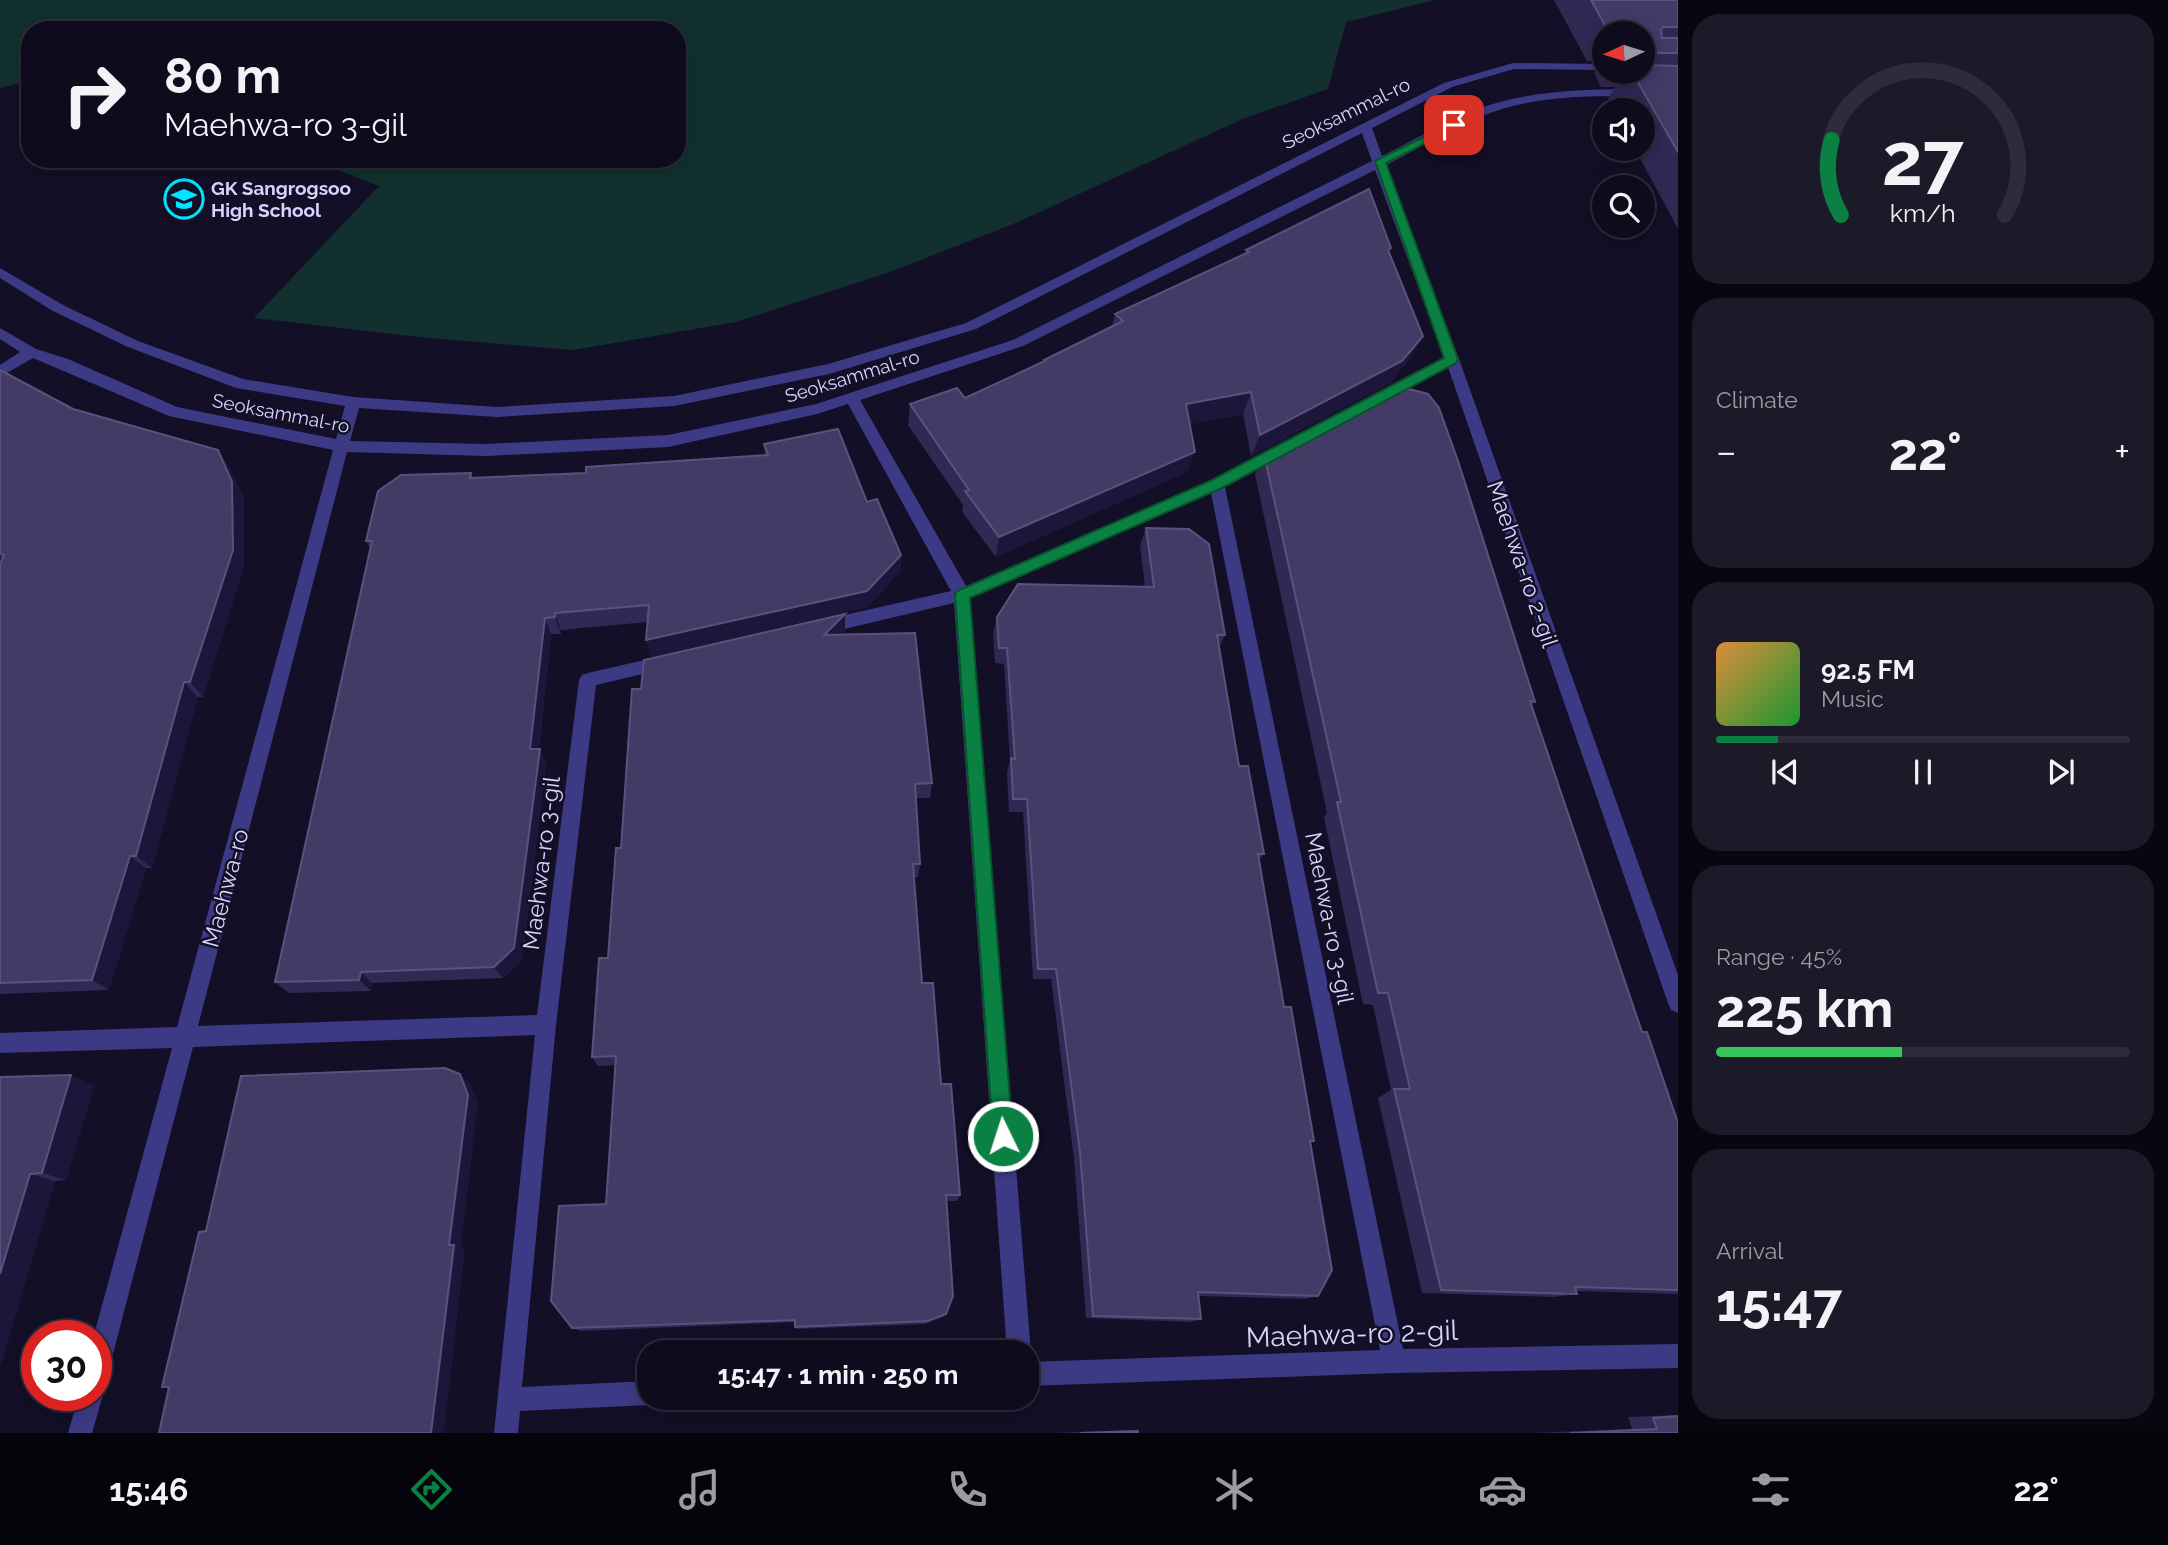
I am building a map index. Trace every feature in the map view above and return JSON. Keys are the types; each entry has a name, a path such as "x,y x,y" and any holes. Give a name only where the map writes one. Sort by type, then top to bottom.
{"street":[{"name":"Seoksammal-ro","path":"0,272 58,308 133,344 241,384 353,402 497,412 674,401 829,369 971,326 1448,85 1513,66 1592,67"},
{"name":"Seoksammal-ro","path":"0,333 31,352 63,363 174,412 341,446 487,450 668,441 852,399 1018,343 1479,113 1543,96 1602,92 1678,94"},
{"name":"Maehwa-ro 2-gil","path":"1365,126 1452,359 1678,1003"},
{"path":"0,372 31,352"},
{"path":"1365,405 1452,359"},
{"path":"852,399 962,595 1018,1340"},
{"name":"Maehwa-ro","path":"110,1320 353,402"},
{"path":"802,631 962,595 1217,484 1304,438"},
{"name":"Maehwa-ro 3-gil","path":"1217,484 1394,1361"},
{"name":"Maehwa-ro 3-gil","path":"506,1433 546,1025 588,680 682,659"},
{"path":"0,1043 546,1025"},
{"name":"Maehwa-ro 2-gil","path":"1039,1374 1394,1361 1678,1356"},
{"path":"509,1400 637,1394"},
{"path":"80,1433 86,1411"}],"green space":[{"path":"0,0 1435,0 1346,22 1328,89 1245,118 1018,222 890,272 736,322 573,350 419,337 254,318 379,186 333,168 686,168 686,21 21,21 21,83 0,88"}],"building":[{"path":"1591,0 1678,0 1678,27 1663,27 1661,30 1662,38 1678,38 1678,53 1656,53 1656,21 1603,21"},
{"path":"1656,65 1678,66 1678,152 1655,112 1655,98 1647,98 1639,84 1656,84"},
{"path":"1369,189 1391,248 1388,250 1423,336 1402,361 1260,435 1251,392 1186,404 1195,452 999,537 965,491 969,490 910,404 957,388 965,398 1045,361 1123,321 1115,314 1249,252 1246,250"},
{"path":"0,370 73,409 218,450 232,482 233,550 190,682 184,682 136,856 130,856 92,980 0,983 0,564 4,555 0,553"},
{"path":"1394,385 1428,394 1439,408 1535,702 1530,701 1642,1032 1647,1032 1678,1123 1678,1290 1575,1287 1577,1294 1441,1290 1394,1089 1410,1089 1388,993 1378,993 1337,802 1341,802 1264,454"},
{"path":"838,429 867,502 877,499 901,555 867,591 646,640 649,605 555,613 555,617 545,618 530,749 540,749 514,948 494,967 361,972 359,980 275,982 372,541 366,541 378,491 401,475 471,473 470,478 586,473 586,467 768,455 764,444"},
{"path":"1146,528 1189,529 1209,544 1225,635 1217,635 1239,766 1248,766 1264,854 1258,854 1284,1007 1291,1007 1332,1270 1318,1296 1198,1292 1201,1319 1093,1316 1080,1152 1056,969 1038,969 1027,799 1013,799 1011,758 1015,759 1007,648 999,648 997,617 1018,584 1154,587"},
{"path":"845,614 824,635 915,633 932,783 915,784 920,864 913,864 922,983 933,983 941,1084 951,1084 960,1195 946,1195 953,1296 946,1314 928,1321 795,1327 795,1320 572,1328 551,1301 559,1206 606,1204 616,1056 592,1057 599,958 608,958 616,848 621,848 632,689 641,689 644,660"},
{"path":"445,1068 460,1074 468,1095 449,1245 454,1245 431,1433 159,1433 169,1387 162,1387 199,1232 206,1231 241,1076"},
{"path":"71,1075 42,1173 30,1174 0,1274 0,1077"},
{"path":"1678,1416 1678,1433 1570,1433 1657,1429 1653,1418"},
{"path":"1138,1431 1138,1433 1080,1433"}],"place":[{"name":"GK Sangrogsoo High School","path":"184,199"}],"route":[{"path":"1003,1136 962,595 1217,484 1452,359 1380,161 1454,125"}]}
